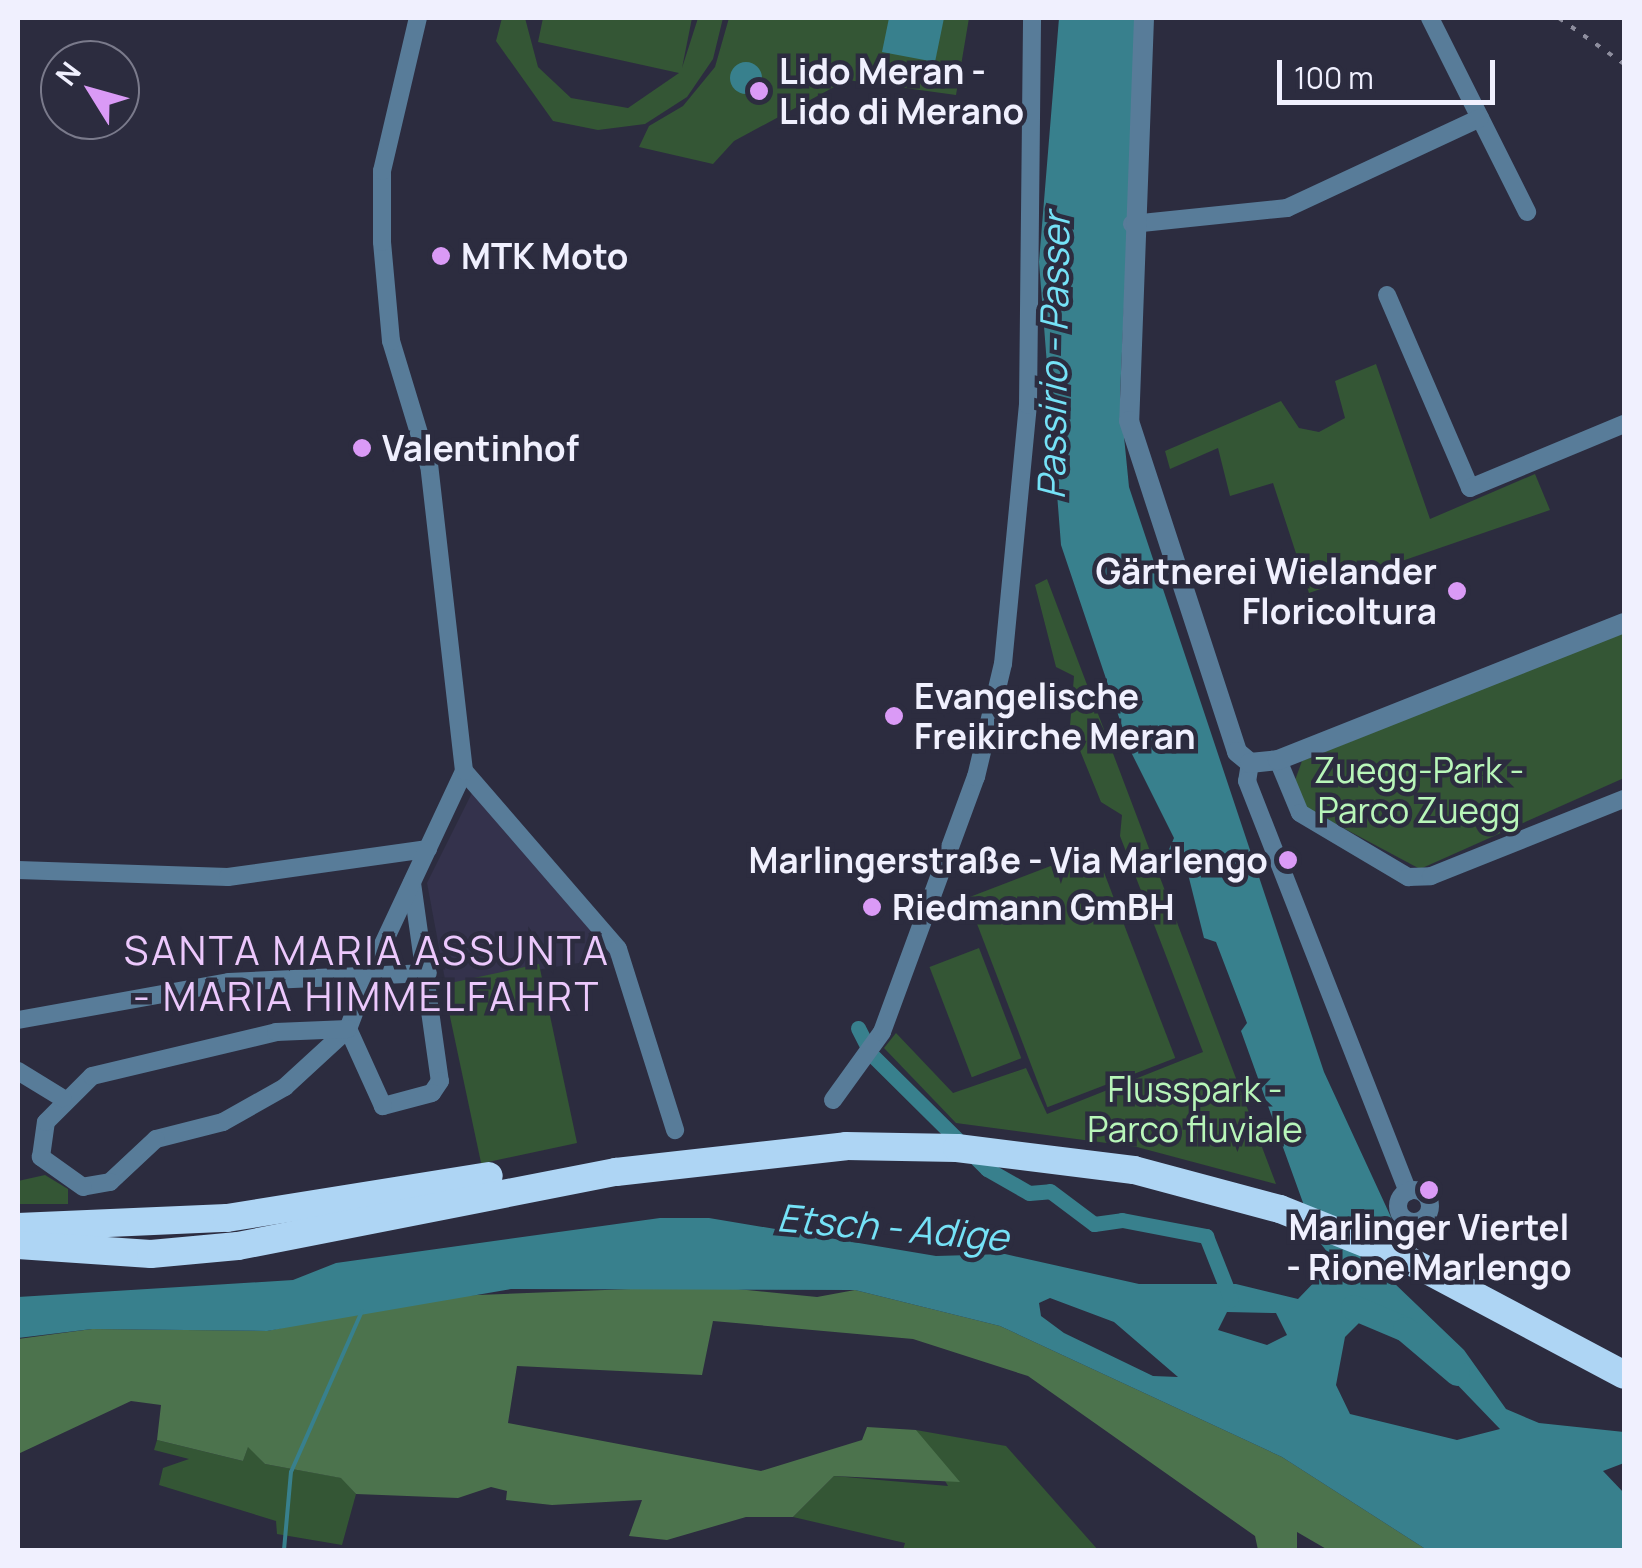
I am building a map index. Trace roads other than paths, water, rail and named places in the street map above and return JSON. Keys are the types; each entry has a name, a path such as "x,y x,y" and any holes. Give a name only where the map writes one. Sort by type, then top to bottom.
{"highway":[{"path":"18,1258 238,1246 616,1172 846,1138 1005,1152 1134,1170 1280,1209 1412,1254 1624,1375"},
{"path":"18,1227 227,1218 457,1181 846,1138 1073,1144 1282,1194 1624,1355"},
{"path":"18,1214 62,1228"},
{"path":"18,1245 79,1252"}],"street":[{"path":"348,1028 276,1032 121,1064 62,1098 46,1122 41,1157 83,1187 110,1182 156,1138 223,1122 285,1087 348,1028 464,770 429,466 390,341 382,242 382,171 418,18"},
{"path":"833,1100 882,1032 976,778 1002,664 1028,405 1032,18"},
{"path":"1144,18 1132,224 1136,455 1233,744 1250,763"},
{"path":"1430,18 1527,212"},
{"path":"1132,224 1288,208 1480,118"},
{"path":"1386,295 1470,488 1624,424"},
{"path":"1250,763 1278,760 1624,623"},
{"path":"1278,760 1310,822 1408,877 1450,870 1624,799"},
{"path":"1250,763 1247,780 1408,1192"},
{"path":"464,770 618,949 676,1130"},
{"path":"18,870 228,878 428,849"},
{"path":"348,1028 384,1106 432,1093 440,1080 428,973 412,882"},
{"path":"18,1020 229,982 428,973"},
{"path":"18,1071 62,1098"}],"water":[{"path":"889,18 944,18 935,62 882,52"},
{"name":"Passirio - Passer","path":"1059,18 1137,18 1120,396 1129,487 1324,1072 1396,1228 1393,1282 1464,1350 1506,1409 1539,1423 1624,1432 1624,1463 1603,1471 1624,1493 1624,1550 1427,1550 1282,1457 1000,1326 855,1290 511,1289 267,1331 92,1329 18,1338 18,1297 293,1280 336,1263 660,1218 709,1218 936,1256 1005,1254 1139,1284 1236,1284 1298,1299 1322,1274 1331,1257 1315,1236 1241,1031 1247,1023 1216,942 1204,938 1187,870 1167,854 1174,838 1130,750 1061,545 1039,262","holes":["1050,1298 1114,1322 1178,1377 1153,1376 1064,1333 1041,1316 1039,1303","1227,1312 1276,1313 1287,1335 1267,1345 1218,1330","1364,1318 1394,1319 1500,1429 1457,1440 1350,1414 1336,1385 1345,1337"]},
{"path":"746,62 758,66 762,78 758,90 746,94 734,90 730,78 734,66"}],"waterway":[{"path":"858,1028 866,1044"},
{"path":"874,1057 987,1169 1029,1193 1050,1191 1094,1224 1122,1220 1206,1236 1231,1299"},
{"name":"Etsch - Adige","path":"1353,1307 1405,1329 1457,1373"},
{"path":"284,1550 291,1472 362,1311"}],"railway":[{"path":"1559,18 1624,64"}],"place":[{"name":"Lido Meran - Lido di Merano","path":"759,91"},
{"name":"MTK Moto","path":"441,256"},
{"name":"Valentinhof","path":"362,448"},
{"name":"Gärtnerei Wielander Floricoltura","path":"1457,591"},
{"name":"Evangelische Freikirche Meran","path":"894,716"},
{"name":"Marlingerstraße - Via Marlengo","path":"1288,860"},
{"name":"Riedmann GmBH","path":"872,907"},
{"name":"Marlinger Viertel - Rione Marlengo","path":"1429,1190"}],"district":[{"name":"SANTA MARIA ASSUNTA - MARIA HIMMELFAHRT","path":"367,973"}],"park label":[{"name":"Zuegg-Park - Parco Zuegg","path":"1419,790"},
{"name":"Flusspark - Parco fluviale","path":"1195,1109"}]}
